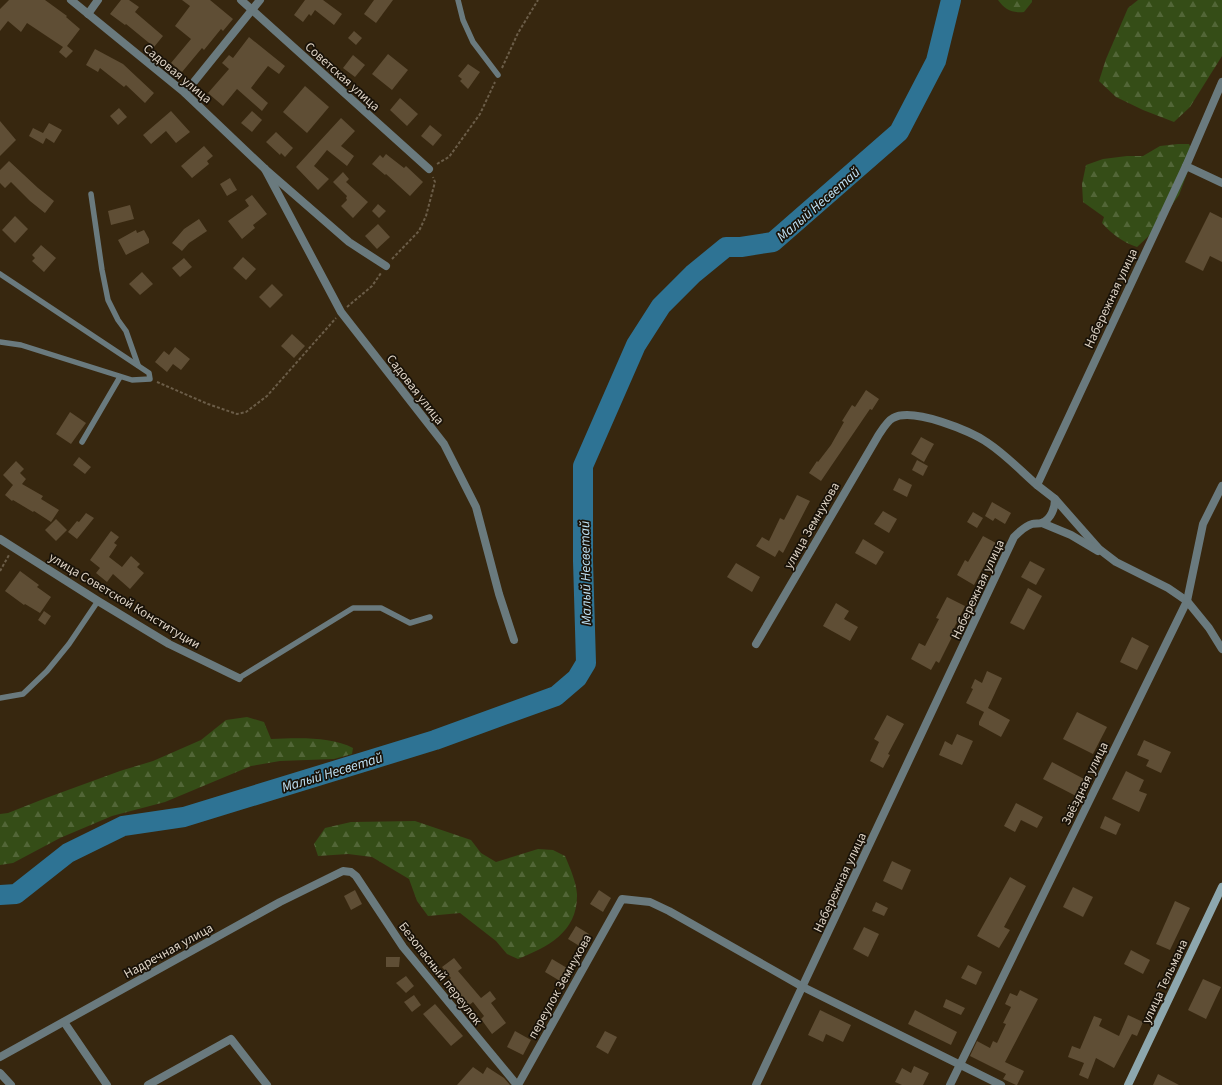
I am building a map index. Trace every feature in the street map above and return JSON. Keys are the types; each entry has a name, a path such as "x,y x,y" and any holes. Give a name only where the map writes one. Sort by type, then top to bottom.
{"street":[{"name":"Садовая улица","path":"71,0 185,93 265,169 349,242 386,266"},
{"path":"88,14 98,0"},
{"name":"Советская улица","path":"241,0 429,169"},
{"path":"185,93 260,0"},
{"name":"Набережная улица","path":"1037,485 1186,166 1222,82"},
{"path":"1186,166 1222,183"},
{"name":"Садовая улица","path":"265,169 341,312 444,444 476,507 499,594 514,640"},
{"name":"улица Земнухова","path":"756,644 878,436 889,420 895,416 920,416 934,419 968,432 988,443 1037,485"},
{"path":"1037,485 1055,499 1099,549 1116,562"},
{"name":"Звёздная улица","path":"950,1085 1187,601 1203,524 1222,486"},
{"path":"1055,499 1055,507 1051,515 1042,523 1071,535 1116,562 1168,588 1187,601 1209,628 1222,649"},
{"name":"Набережная улица","path":"756,1085 1014,537 1023,529 1032,524 1042,523"},
{"name":"улица Советской Конституции","path":"0,539 169,644 239,678"},
{"name":"Надречная улица","path":"0,1057 280,902 337,873 343,871 351,872"},
{"name":"Безопасный переулок","path":"351,872 356,876 403,948 518,1085"},
{"name":"улица Тельмана","path":"1128,1085 1219,903 1222,886"},
{"name":"переулок Земнухова","path":"518,1085 622,899 650,902 669,911 803,987"},
{"path":"803,987 1001,1085"},
{"path":"64,1022 107,1085"},
{"path":"148,1085 231,1039 267,1085"},
{"path":"0,1072 11,1085"}],"lane":[{"path":"458,0 463,20 473,42 498,75"},
{"path":"91,194 108,300 118,320 126,331 138,366"},
{"path":"0,274 149,373 150,379 132,380 21,345 0,342"},
{"path":"82,442 120,376"},
{"path":"0,698 23,694 47,671 69,644 98,601"},
{"path":"239,678 353,608 381,608 410,623 430,617"}],"path":[{"path":"150,379 208,404 237,414 246,412 267,396 341,312 372,286 386,266 419,231 426,216 435,182 429,169 448,157 480,114 518,33 538,0"},
{"path":"0,571 13,547"}],"green space":[{"path":"998,0 1032,0 1032,2 1024,12 1020,12 1012,11 1006,8"},
{"path":"1138,0 1222,0 1222,56 1190,107 1174,122 1143,110 1116,97 1099,81 1106,59 1128,8"},
{"path":"1189,144 1194,155 1179,195 1152,233 1137,247 1127,243 1102,223 1104,217 1083,202 1082,184 1086,165 1103,159 1143,156 1160,146"},
{"path":"247,717 264,722 271,739 291,738 334,741 353,748 352,754 334,759 280,761 251,766 165,802 112,816 60,838 13,863 0,865 0,814 8,813 120,771 153,761 201,740 226,720"},
{"path":"415,821 471,840 481,853 496,862 538,849 553,850 565,856 574,879 577,894 576,907 567,928 550,943 518,959 507,954 496,941 460,913 428,916 417,901 409,879 372,857 348,854 318,856 314,844 325,828 351,822"}],"building":[{"path":"9,0 45,0 67,16 66,17 80,29 67,46 73,51 66,58 59,52 63,47 27,23 21,32 8,21 0,31 0,9"},
{"path":"121,0 129,0 139,7 135,12 163,36 154,47 126,24 125,25 110,14"},
{"path":"182,0 210,0 233,19 223,31 221,29 204,50 202,48 182,72 171,63 191,39 175,26 190,6"},
{"path":"305,0 323,0 342,14 334,25 315,10 311,16 309,14 303,22 294,15"},
{"path":"374,0 393,0 376,23 364,14"},
{"path":"354,31 362,38 356,45 348,38"},
{"path":"249,37 285,66 279,74 268,66 251,88 268,103 262,111 237,89 223,106 208,93 229,69 222,63 229,55 233,58"},
{"path":"95,49 123,64 154,93 145,103 126,85 124,87 100,68 98,72 86,65"},
{"path":"388,54 408,70 392,90 372,74"},
{"path":"353,55 365,65 355,77 343,68"},
{"path":"468,64 480,72 468,89 460,81 462,79 458,76"},
{"path":"305,86 329,107 307,133 283,112"},
{"path":"400,98 418,114 407,126 390,110"},
{"path":"119,108 127,117 118,125 110,116"},
{"path":"171,111 190,132 176,143 166,131 151,144 143,135"},
{"path":"252,111 262,120 252,132 241,123"},
{"path":"341,118 355,131 341,146 354,156 347,166 327,150 314,166 329,179 318,190 296,167"},
{"path":"0,121 16,140 0,156"},
{"path":"49,123 62,130 54,143 46,138 43,144 29,136 33,128 43,133"},
{"path":"430,125 442,135 433,146 421,136"},
{"path":"276,132 293,148 285,157 281,153 280,155 266,142"},
{"path":"204,146 213,156 207,161 209,164 192,178 181,166"},
{"path":"386,154 404,168 406,166 423,182 410,196 386,174 385,175 372,164 380,155 383,158"},
{"path":"9,161 54,201 45,213 30,201 11,182 5,188 0,183 0,170"},
{"path":"343,172 349,179 346,182 368,202 353,218 341,206 347,200 347,196 333,182"},
{"path":"230,178 237,190 227,196 220,184"},
{"path":"252,195 267,214 253,225 255,228 242,239 228,221 249,206 245,200"},
{"path":"378,204 386,211 379,218 372,211"},
{"path":"130,205 134,219 111,225 108,211"},
{"path":"1210,212 1222,218 1222,262 1210,256 1203,271 1185,262"},
{"path":"15,216 28,229 15,243 2,230"},
{"path":"199,219 207,231 189,243 182,251 172,243 184,229"},
{"path":"378,224 390,237 377,249 365,236"},
{"path":"136,230 137,233 144,230 149,239 149,243 126,255 118,240"},
{"path":"41,245 56,258 44,272 32,261 35,258 32,255"},
{"path":"243,257 256,269 246,280 233,268"},
{"path":"184,258 192,267 180,277 172,268"},
{"path":"142,272 153,284 140,295 129,284"},
{"path":"272,284 283,295 270,308 259,297"},
{"path":"292,334 305,346 294,358 281,346"},
{"path":"175,347 190,359 181,370 173,364 167,372 155,362 164,351 169,355"},
{"path":"866,390 879,399 872,410 870,409 821,481 809,473 831,445 844,422 842,421 852,405 855,407"},
{"path":"70,412 86,423 71,444 56,434"},
{"path":"921,437 934,444 924,462 911,454"},
{"path":"79,457 91,467 85,474 73,465"},
{"path":"917,460 928,466 923,476 912,470"},
{"path":"16,461 24,469 20,473 26,479 22,484 43,496 41,499 59,510 51,522 34,511 33,512 13,500 12,501 5,495 13,485 3,475"},
{"path":"899,478 912,485 907,497 893,490"},
{"path":"797,495 810,501 783,553 779,550 775,557 756,546 762,537 769,541 780,518 784,520"},
{"path":"992,502 1011,513 1005,524 995,518 993,521 985,516"},
{"path":"883,511 897,519 889,533 874,524"},
{"path":"973,512 983,518 977,528 967,522"},
{"path":"86,513 94,518 77,539 68,532"},
{"path":"56,519 67,530 56,541 45,530"},
{"path":"111,531 119,537 114,543 117,545 109,557 122,567 131,556 140,564 137,567 144,573 130,589 113,574 107,582 96,573 100,568 90,560"},
{"path":"983,536 996,543 974,585 957,575 965,560 968,562"},
{"path":"863,539 884,552 876,565 855,553"},
{"path":"1030,561 1045,569 1036,585 1021,577"},
{"path":"736,563 760,577 752,592 727,577"},
{"path":"20,571 39,585 37,587 51,597 40,613 25,604 24,605 5,591"},
{"path":"1028,588 1042,596 1024,630 1010,623"},
{"path":"947,597 965,606 939,663 936,661 931,670 911,659 919,643 925,646 939,619 936,618"},
{"path":"836,603 849,611 844,619 858,627 850,641 823,626"},
{"path":"44,611 51,616 45,625 38,620"},
{"path":"1132,637 1149,646 1137,670 1120,662"},
{"path":"987,671 1002,678 988,708 1010,720 1001,737 979,725 984,712 966,703 973,689 971,688 975,679 982,683"},
{"path":"1077,712 1107,727 1093,754 1063,739"},
{"path":"887,715 904,724 888,754 890,755 883,768 870,761 879,742 874,739"},
{"path":"957,734 973,741 962,765 939,755 945,741 952,745"},
{"path":"1144,740 1171,752 1161,773 1146,766 1149,760 1137,755"},
{"path":"1052,762 1084,779 1076,796 1043,779"},
{"path":"1126,771 1144,780 1139,791 1147,794 1139,812 1112,799"},
{"path":"1016,803 1043,817 1037,828 1021,820 1015,832 1004,826"},
{"path":"1105,816 1121,824 1116,835 1100,828"},
{"path":"892,861 911,870 902,890 883,881"},
{"path":"1010,877 1026,886 1004,927 1010,930 999,948 977,936"},
{"path":"1073,887 1093,897 1083,917 1063,907"},
{"path":"355,890 362,904 351,910 344,896"},
{"path":"599,890 611,898 603,912 590,904"},
{"path":"1175,901 1190,908 1170,950 1156,944"},
{"path":"876,902 888,908 884,916 872,911"},
{"path":"576,926 589,934 581,947 568,939"},
{"path":"864,927 879,934 868,957 853,949"},
{"path":"1131,950 1150,960 1143,974 1124,964"},
{"path":"386,957 400,957 399,967 386,967"},
{"path":"454,958 462,968 458,971 481,998 490,991 496,999 491,1003 506,1023 492,1034 481,1019 484,1016 473,1002 468,1006 458,993 456,994 446,983 451,978 442,967"},
{"path":"552,959 567,968 560,981 545,972"},
{"path":"968,965 982,972 976,985 961,978"},
{"path":"406,976 414,986 406,993 396,983"},
{"path":"1203,979 1221,987 1206,1019 1188,1010"},
{"path":"1020,990 1038,999 1005,1062 1024,1071 1016,1085 1003,1079 1006,1074 970,1056 977,1041 990,1048 993,1041 997,1043 1006,1024 1003,1023 1011,1007 1005,1004 1010,993 1017,996"},
{"path":"414,995 421,1005 412,1012 404,1002"},
{"path":"946,999 965,1008 961,1015 943,1007"},
{"path":"435,1004 463,1036 451,1046 423,1014"},
{"path":"820,1010 851,1025 843,1042 826,1034 823,1042 808,1035"},
{"path":"915,1010 957,1032 951,1045 908,1024"},
{"path":"1128,1015 1143,1022 1137,1036 1132,1034 1114,1068 1096,1058 1088,1079 1079,1075 1084,1063 1068,1057 1072,1046 1080,1049 1094,1016 1102,1019 1099,1026 1119,1036"},
{"path":"515,1031 531,1040 523,1055 507,1047"},
{"path":"605,1031 617,1037 608,1054 596,1047"},
{"path":"914,1066 929,1073 923,1085 902,1085 895,1082 902,1068 911,1073"},
{"path":"473,1067 483,1074 487,1067 504,1078 510,1085 457,1085"},
{"path":"1158,1074 1179,1085 1153,1085"}],"waterway":[{"name":"Малый Несветай","path":"0,895 16,894 68,853 123,826 184,817 435,740 556,696 577,678 586,663 583,561 583,466 636,345 661,306 693,274 726,247 741,247 773,242 899,132 936,61 951,0"}]}
